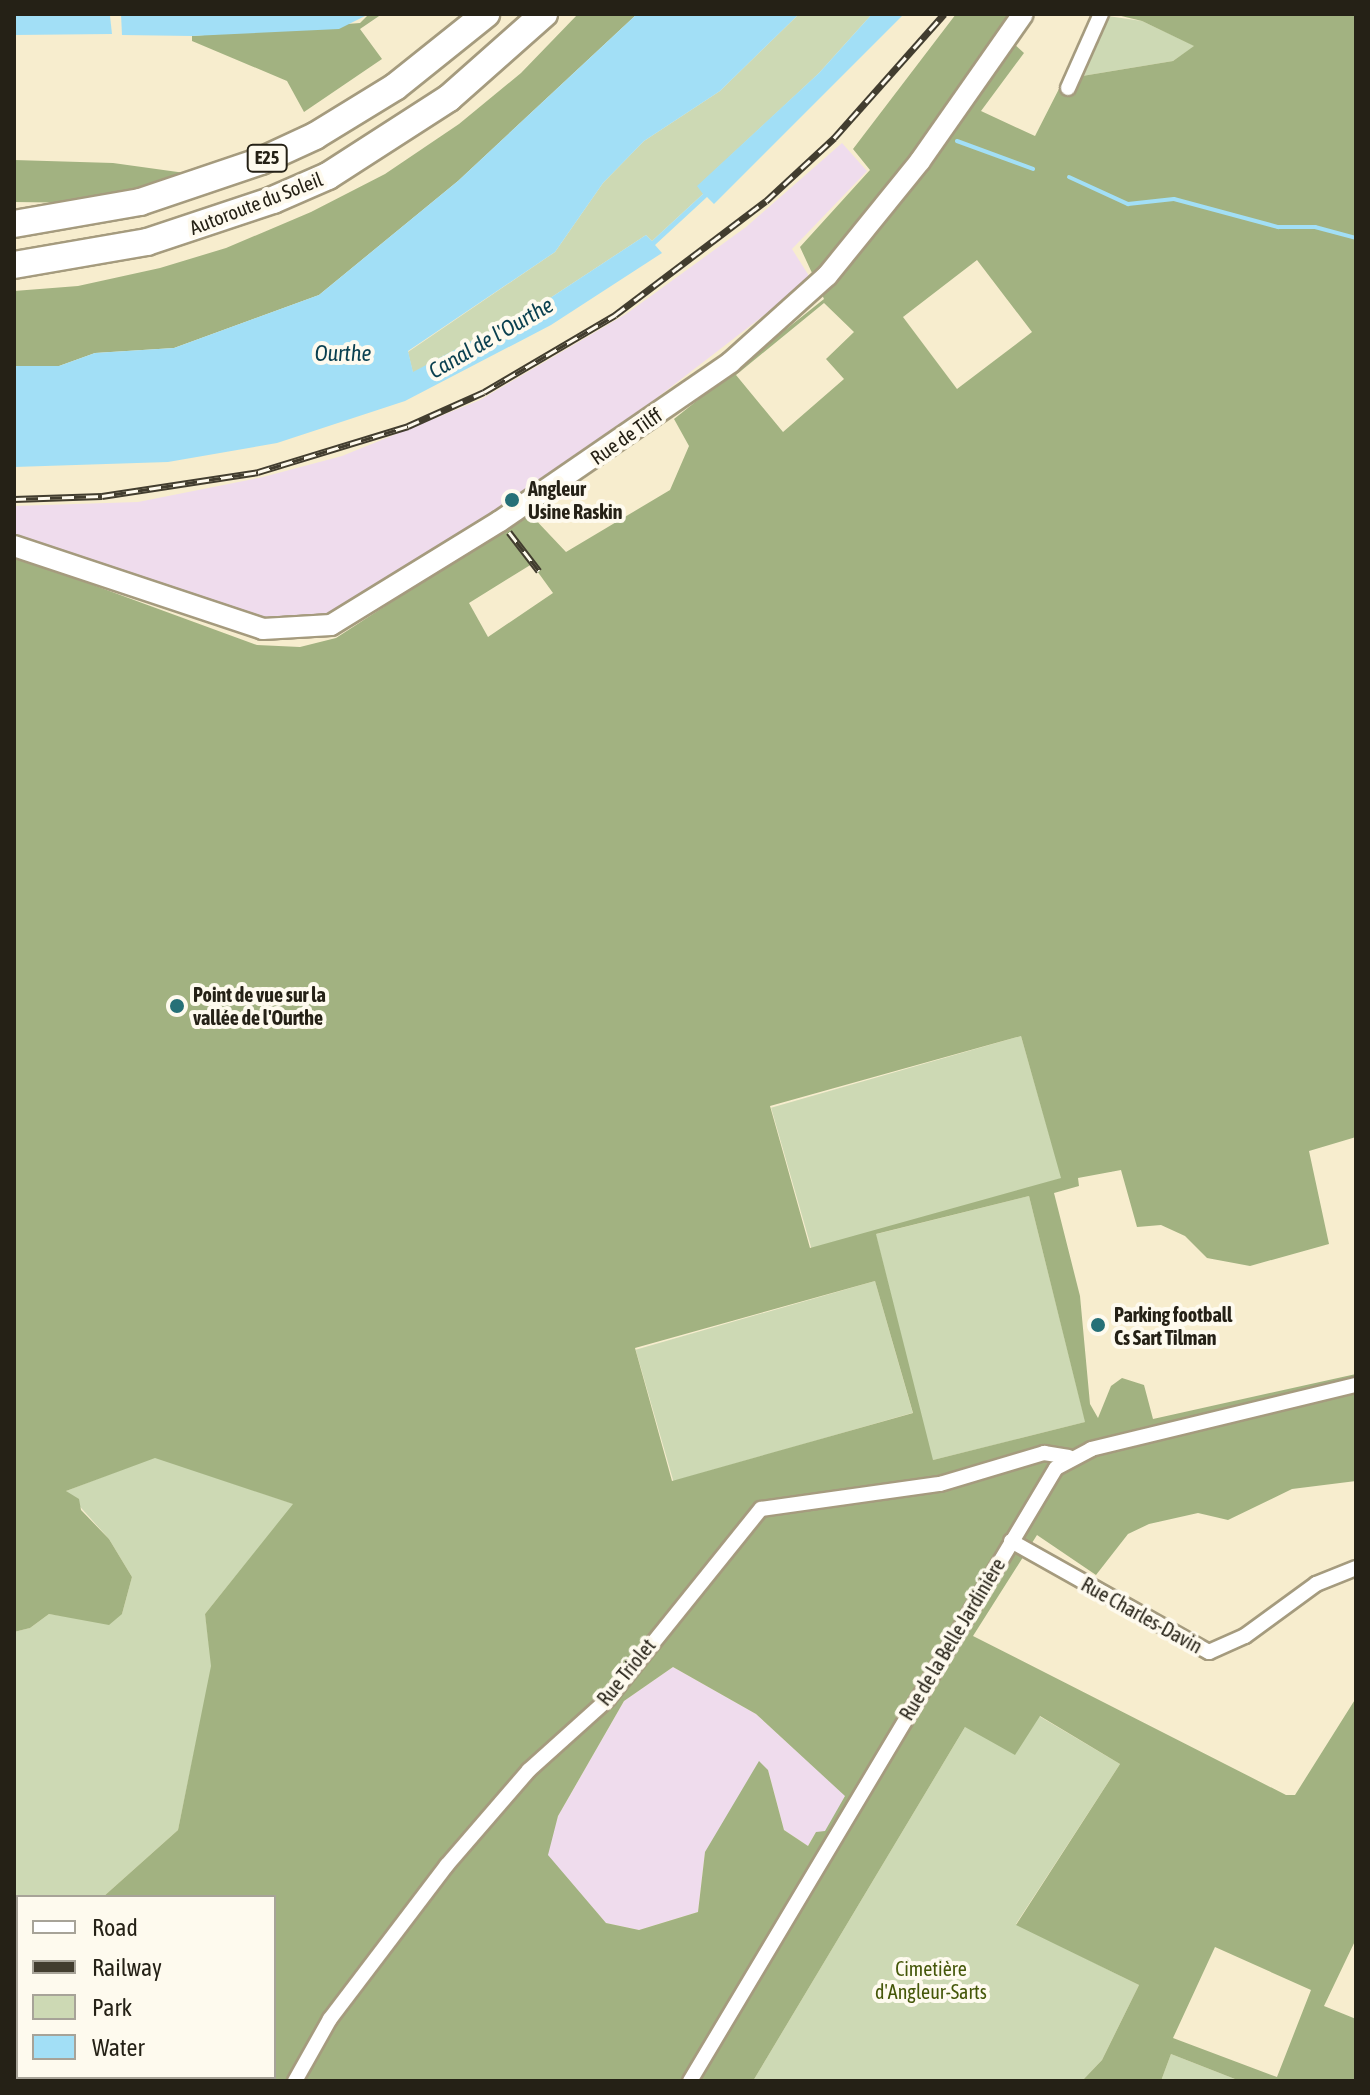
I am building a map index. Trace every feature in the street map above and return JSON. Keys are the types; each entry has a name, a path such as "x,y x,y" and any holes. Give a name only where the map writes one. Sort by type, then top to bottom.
{"highway":[{"name":"Autoroute du Soleil","path":"14,224 140,202 261,161 315,136 395,87 486,14"},
{"name":"Autoroute du Soleil","path":"14,265 162,238 328,176 449,98 544,14"}],"main road":[{"name":"Rue de Tilff","path":"14,546 263,629 331,625 500,521 741,352 827,276 920,161 1023,14"}],"street":[{"path":"1068,88 1101,14"},
{"path":"1069,1457 1356,1385"},
{"name":"Rue Triolet","path":"295,2081 330,2019 439,1875 529,1770 608,1699 761,1509 940,1484 1044,1453 1069,1457"},
{"name":"Rue de la Belle Jardinière","path":"690,2081 1046,1479 1069,1457"},
{"name":"Rue Charles-Davin","path":"1011,1541 1209,1652 1245,1636 1316,1584 1356,1568"}],"shaded area":[{"path":"842,143 867,171 792,249 811,279 536,491 330,621 263,627 14,543 14,506 138,502 263,477 342,456 480,400 626,314 746,227"},
{"path":"673,1667 756,1714 846,1796 825,1832 816,1832 808,1846 784,1830 768,1770 705,1852 698,1912 639,1930 606,1923 547,1855 558,1816 624,1701"}],"green space":[{"path":"369,14 382,14 360,29 382,59 304,112 287,81 192,41 192,36 360,23"},
{"path":"578,14 637,14 458,181 319,295 174,348 95,353 59,366 14,366 14,291 78,286 160,268 226,248 311,212 385,174 459,124 521,73"},
{"path":"799,14 872,14 819,73 698,186 704,193 652,241 646,235 541,304 413,373 408,352 555,252 603,183 644,141 720,91"},
{"path":"956,14 1035,14 1013,43 1024,53 981,111 1035,136 1064,79 1173,61 1194,46 1142,21 1113,14 1356,14 1356,1137 1309,1151 1329,1244 1250,1266 1207,1258 1185,1236 1161,1225 1137,1227 1121,1170 1078,1178 1079,1186 1054,1193 1080,1296 1090,1404 1098,1418 1111,1386 1122,1378 1144,1385 1153,1419 1356,1374 1356,1481 1292,1489 1228,1520 1198,1513 1149,1524 1128,1534 1096,1575 1037,1535 973,1636 1286,1795 1295,1795 1356,1698 1356,1939 1324,2006 1356,2019 1356,2080 1240,2081 1171,2054 1161,2081 1082,2081 1102,2060 1139,1985 1016,1925 1120,1764 1040,1716 1015,1755 965,1727 753,2081 14,2081 16,2043 16,2079 276,2079 276,1895 105,1895 178,1830 211,1666 205,1614 293,1504 155,1458 66,1491 79,1499 81,1510 109,1539 132,1577 122,1614 109,1625 49,1614 30,1628 14,1632 14,556 257,645 300,647 336,638 536,508 531,515 566,552 670,490 689,446 674,419 824,299 800,247 870,170 853,149","holes":["977,260 1032,332 957,389 903,317","824,303 854,332 826,359 844,379 783,432 736,375","532,564 553,593 488,637 469,603","1021,1036 1061,1178 810,1248 770,1106","1029,1196 1085,1422 933,1460 876,1234","875,1281 913,1413 672,1481 635,1348","673,1667 756,1714 845,1796 825,1831 816,1832 808,1846 784,1830 768,1770 759,1761 705,1852 698,1912 639,1930 606,1923 548,1855 558,1816 624,1701","1215,1947 1311,1990 1277,2077 1173,2038"]},
{"path":"1094,14 1142,21 1195,46 1173,61 1064,79"},
{"path":"14,160 113,163 185,173 94,203 14,202"},
{"path":"1021,1036 1062,1178 812,1250 771,1108"},
{"path":"1029,1196 1085,1422 932,1460 876,1234"},
{"path":"875,1281 913,1413 673,1481 636,1350"},
{"path":"155,1457 294,1504 205,1614 212,1666 178,1830 105,1895 16,1895 14,2006 14,1632 30,1628 49,1614 77,1618 122,1614 132,1577 109,1539 66,1491"},
{"name":"Cimetière d'Angleur-Sarts","path":"1039,1716 1120,1764 1016,1924 1139,1985 1102,2060 1082,2081 753,2081 965,1727"},
{"path":"1171,2054 1240,2081 1161,2081"}],"water":[{"path":"14,14 110,16 112,34 14,35"},
{"path":"121,14 369,14 339,29 192,36 122,35"},
{"name":"Ourthe","path":"637,14 799,14 720,91 644,141 603,183 555,252 408,351 413,372 541,304 646,235 652,241 703,194 697,186 819,73 872,14 904,14 714,204 707,197 655,245 662,253 551,325 405,401 277,443 168,462 14,467 14,366 59,366 95,353 174,348 319,295 458,181"}],"waterway":[{"path":"957,141 1033,169"},
{"path":"1069,177 1128,204 1174,199 1278,227 1315,227 1356,238"}],"railway":[{"path":"14,499 102,496 258,472 408,426 484,392 615,315 766,201 834,138 944,14"},
{"path":"509,532 539,571"}],"place":[{"name":"Angleur Usine Raskin","path":"512,500"},
{"name":"Point de vue sur la vallée de l'Ourthe","path":"177,1006"},
{"name":"Parking football Cs Sart Tilman","path":"1098,1325"}],"water label":[{"name":"Canal de l'Ourthe","path":"491,338"}]}
